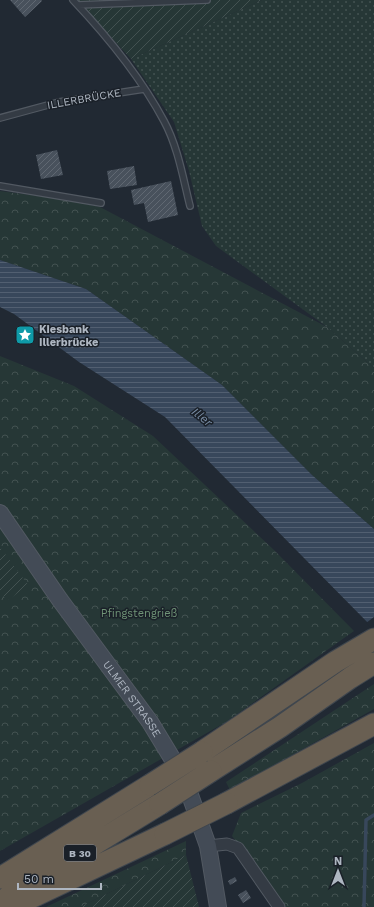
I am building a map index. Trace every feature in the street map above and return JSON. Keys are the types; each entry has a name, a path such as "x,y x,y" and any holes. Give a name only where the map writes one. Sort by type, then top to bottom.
{"highway":[{"path":"335,662 374,630"},
{"name":"B 30","path":"0,878 202,752 335,662 374,639"},
{"name":"B 30","path":"0,902 160,804 280,728 350,678 374,663"},
{"path":"13,907 227,804 374,724"}],"main road":[{"name":"ULMER STRASSE","path":"0,512 60,600 150,722 184,778 208,846 218,907"}],"street":[{"path":"208,846 227,844 238,848 278,907"}],"lane":[{"path":"73,0 127,60 165,122 178,154 190,206"},
{"path":"78,5 202,2 207,0"},
{"name":"ILLERBRÜCKE","path":"0,118 59,102 144,89"},
{"path":"0,186 101,203"}],"green space":[{"path":"77,0 262,0 131,59"},
{"path":"262,0 374,0 374,368 327,327 216,246 202,226 189,171 174,122 131,59"},
{"path":"0,191 61,199 100,207 327,327 374,368 374,529 312,475 222,385 86,289 0,260"},
{"name":"Pfingstengrieß","path":"0,356 74,386 153,436 274,550 354,631 226,722 0,851"},
{"path":"0,547 28,585 7,601 0,592"},
{"path":"374,684 374,709 230,790 226,782"},
{"path":"374,743 374,907 279,907 245,853 232,836 241,813 302,783"},
{"path":"186,841 186,855 80,907 46,907"},
{"path":"186,855 199,907 80,907"}],"water":[{"name":"Iller","path":"0,260 86,289 222,385 312,475 374,529 374,629 165,417 79,362 14,314 0,307"}],"pier":[{"path":"374,617 374,631 366,623"}],"building":[{"path":"10,0 41,0 42,1 25,17"},
{"path":"57,150 63,175 41,179 36,155"},
{"path":"134,166 137,185 110,189 107,171"},
{"path":"171,181 178,215 148,222 144,203 134,205 131,190"},
{"path":"235,877 237,881 230,885 228,881"},
{"path":"246,890 251,898 243,903 238,895"}],"waterway":[{"path":"364,907 366,820 374,815"}],"place":[{"name":"Kiesbank Illerbrücke","path":"25,335"}]}
